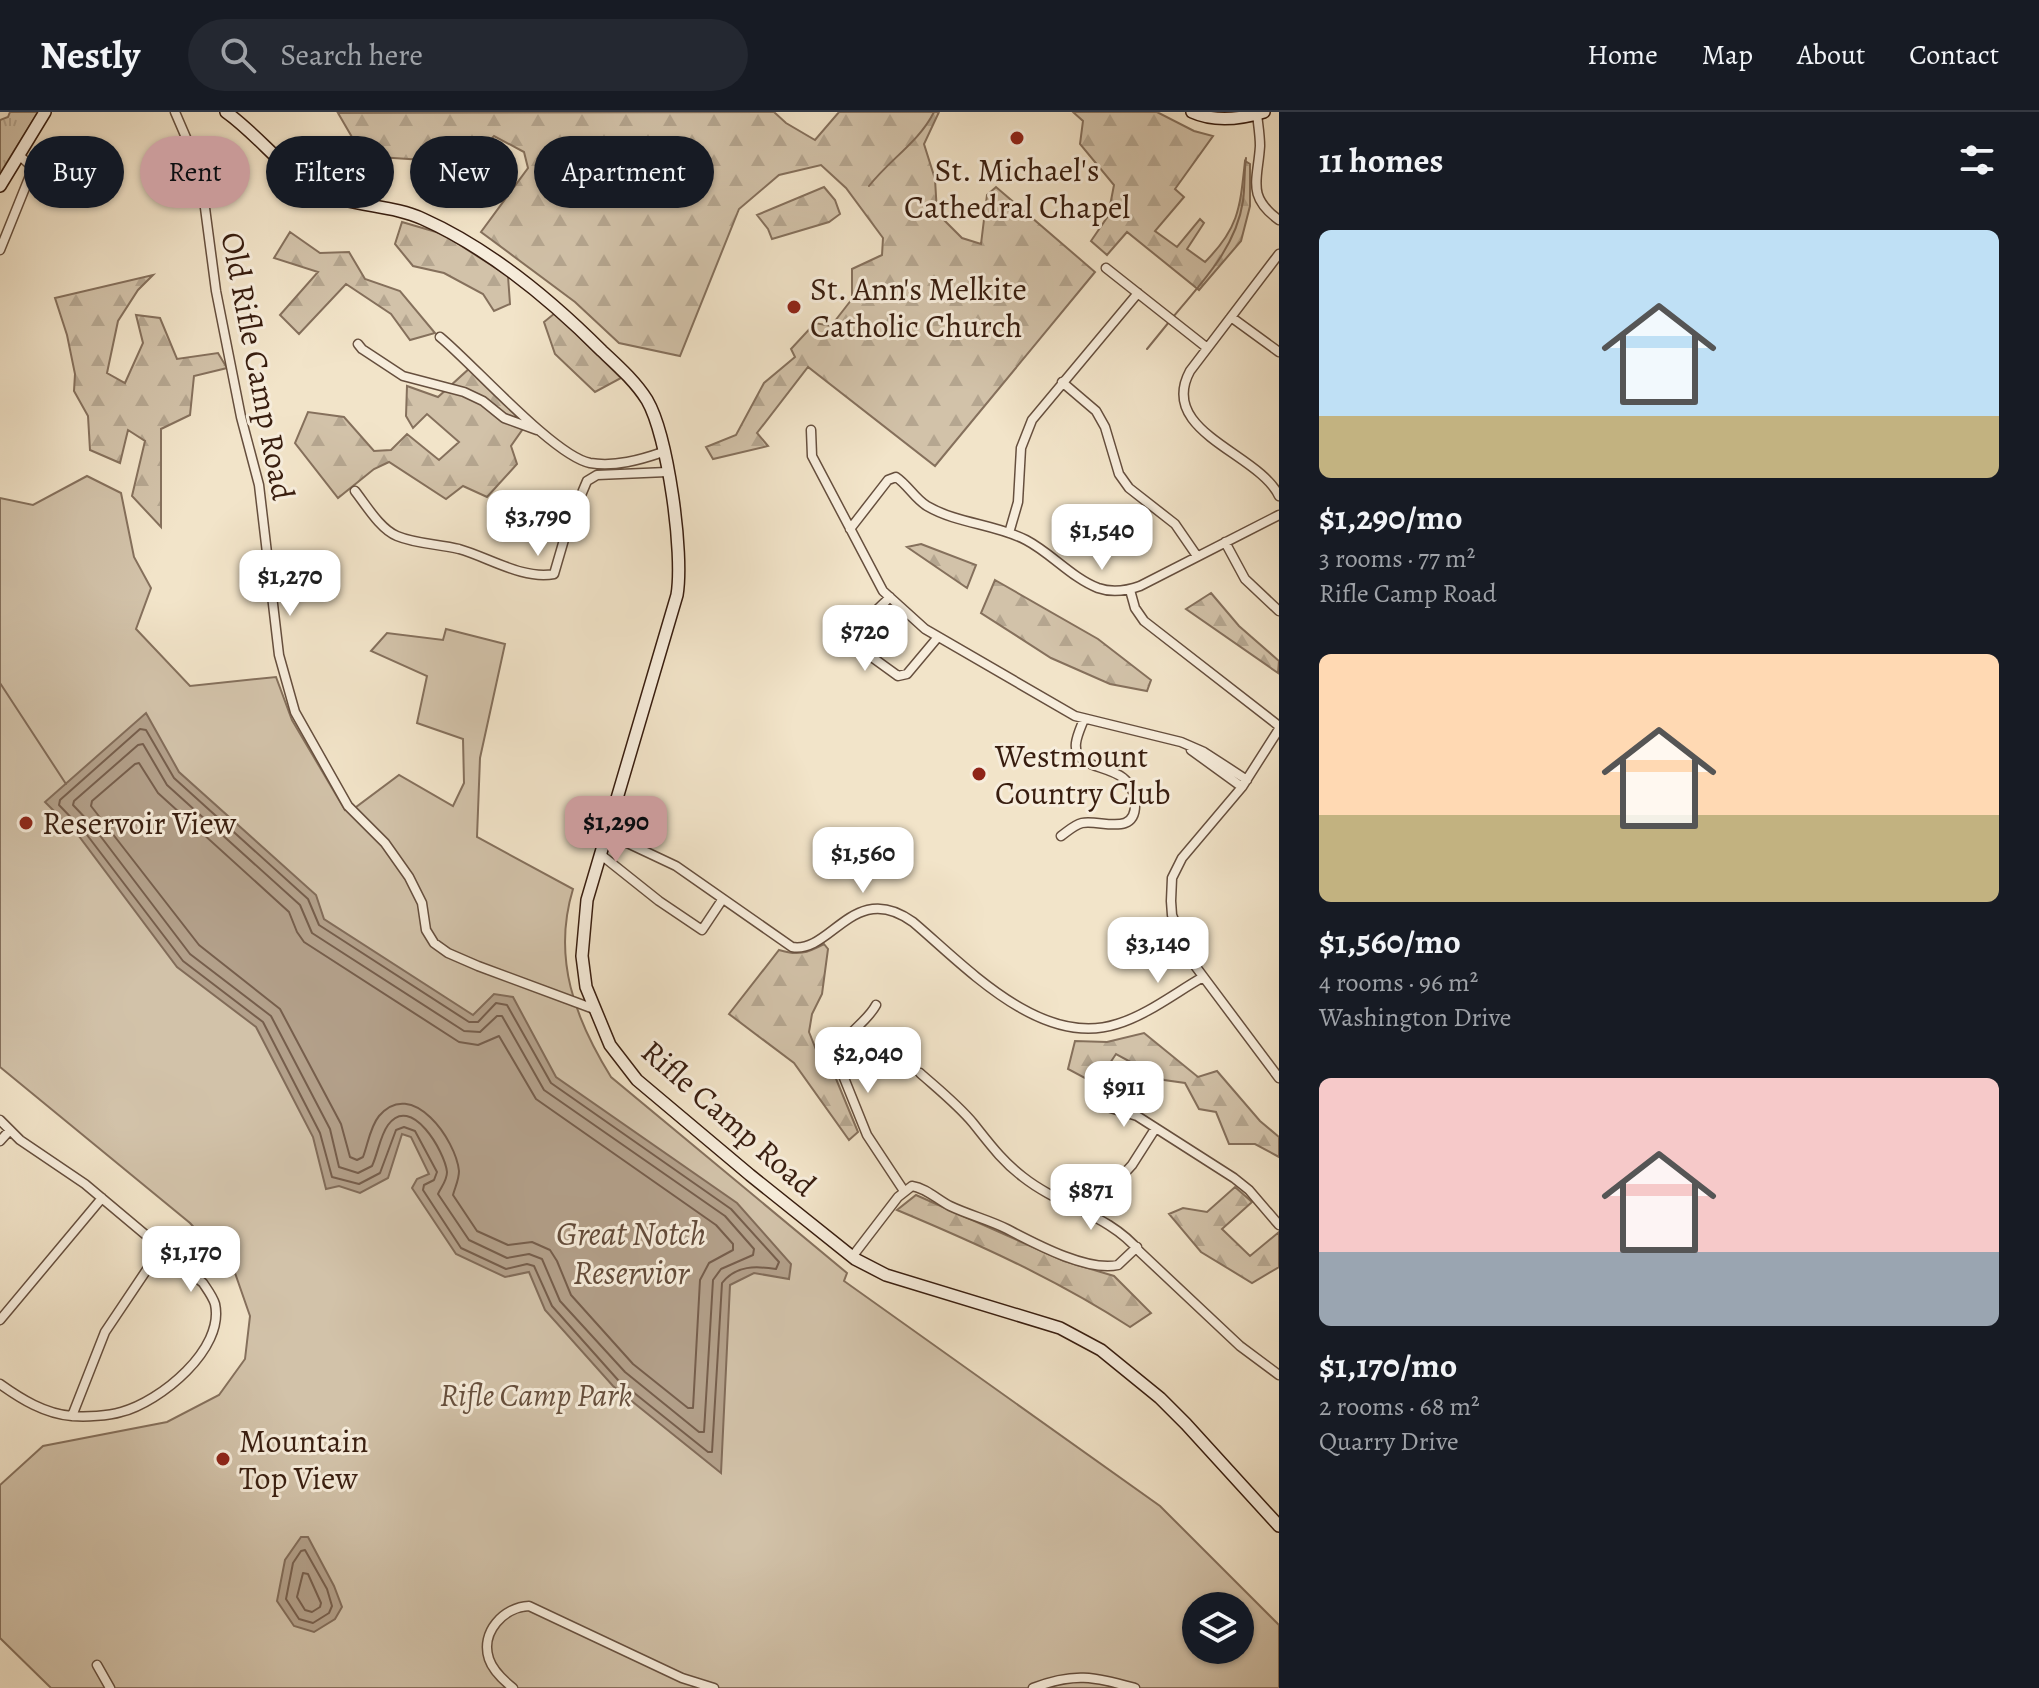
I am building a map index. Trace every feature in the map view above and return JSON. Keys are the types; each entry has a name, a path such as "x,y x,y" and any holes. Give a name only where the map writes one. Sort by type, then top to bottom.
{"street":[{"path":"0,186 45,112"},
{"name":"Old Rifle Camp Road","path":"175,112 196,159 203,187 216,291 241,417 259,485 279,657 295,712 348,806 385,843 409,877 422,903 426,930 434,943 478,966 594,1009"},
{"name":"Rifle Camp Road","path":"226,112 312,186 356,204 419,217 452,233 518,277 630,377 649,403 663,452 679,542 678,587 587,900 582,948 586,987 610,1045 637,1080 852,1257 886,1275 1060,1328 1101,1350 1160,1398 1279,1526"},
{"path":"1192,112 1227,118 1261,113 1255,183 1258,198 1267,211 1279,220"},
{"path":"0,250 31,173 30,165 20,156"},
{"path":"1279,254 1206,347 1183,386 1190,417 1269,481 1279,496"},
{"path":"1106,268 1206,347"},
{"path":"1009,533 1018,502 1023,439 1032,420 1138,293"},
{"path":"1231,317 1279,352"},
{"path":"440,337 541,431 576,458 591,463 619,464 663,452"},
{"path":"358,344 403,376 464,392 483,401 504,418 541,431"},
{"path":"1062,382 1096,411 1105,427 1119,474 1129,488 1175,524 1197,556"},
{"path":"811,430 812,456 883,591 925,629 1084,719 1181,742 1204,752 1245,784"},
{"path":"619,464 621,474"},
{"path":"355,491 386,528 397,536 460,549 547,576 554,574 559,566 568,526 587,481 597,475 667,472"},
{"path":"850,529 888,480 896,477 924,504 941,513 1009,533 1098,587 1121,591 1130,590 1279,515"},
{"path":"1225,542 1245,579 1279,611"},
{"path":"1130,590 1135,608 1144,621 1279,727 1245,784 1182,858 1172,878 1172,915 1190,959 1279,1078"},
{"path":"890,597 858,631 855,640 858,647 898,676 907,674 938,637"},
{"path":"1061,836 1073,826 1085,822 1113,826 1122,824 1135,809 1134,787 1127,779 1086,763 1077,754 1076,745 1084,719"},
{"path":"606,833 663,858 782,942 798,949 814,944 856,914 878,910 898,912 1017,1007 1038,1018 1086,1027 1110,1026 1127,1020 1203,977"},
{"path":"600,854 702,930 722,900"},
{"path":"876,1005 840,1046 838,1063 867,1135 904,1191"},
{"path":"920,1073 958,1108 990,1147 1018,1174 1062,1201 1118,1229 1240,1346 1279,1375"},
{"path":"1104,1106 1137,1116 1234,1178 1249,1190 1279,1225"},
{"path":"0,1120 162,1247 203,1283 215,1303 215,1327 201,1357 159,1395 122,1412 72,1416 39,1408 0,1384"},
{"path":"1088,1213 1132,1165 1155,1129"},
{"path":"0,1141 10,1130"},
{"path":"852,1257 904,1191 912,1186 973,1217 1094,1264 1118,1265 1137,1247"},
{"path":"0,1320 102,1198"},
{"path":"72,1416 105,1332 162,1247"},
{"path":"513,1688 495,1671 489,1659 489,1636 501,1616 512,1609 529,1606 682,1678 714,1688"},
{"path":"97,1665 110,1688"},
{"path":"1033,1688 1070,1677 1089,1676 1135,1688"}],"green space":[{"path":"10,112 38,112 0,174 0,120 8,117"},
{"path":"774,112 815,140 839,112 939,112 924,144 935,179 937,213 962,238 981,244 987,195 996,187 1095,272 935,466 808,367 757,433 768,446 713,459 706,447 736,435 764,383 795,357 791,349 815,323 831,326 852,299 852,269 882,255 883,238 846,188 821,165 779,175 739,209 680,356 619,343 575,302 481,232 499,208 518,208 518,182 528,168 524,152 518,149 518,136 410,136 410,159 394,158 394,136 351,136 338,113"},
{"path":"1073,112 1157,112 1194,131 1213,136 1175,189 1184,197 1155,231 1177,247 1200,219 1204,223 1187,249 1205,262 1231,227 1239,205 1245,161 1250,164 1250,206 1241,241 1199,290 1127,232 1107,255 1091,241 1108,216 1114,185 1080,144 1083,121"},
{"path":"824,187 835,200 840,214 829,222 772,239 757,215"},
{"path":"402,222 443,234 508,276 510,304 494,311 483,294 444,273 413,266 395,244"},
{"path":"290,232 320,253 349,252 365,279 400,291 435,333 410,340 391,314 346,284 299,334 280,315 318,272 274,258"},
{"path":"153,275 138,290 118,321 107,373 125,383 143,343 136,315 160,318 177,359 218,353 227,368 194,376 190,415 161,429 161,527 132,496 145,441 128,430 120,463 90,450 88,416 74,391 75,374 55,298"},
{"path":"555,313 621,378 595,392 555,354 544,322"},
{"path":"471,367 527,423 511,446 517,464 487,497 463,486 446,499 389,462 374,469 338,498 295,443 308,412 344,417 374,451 391,450 407,434 439,460 459,442 427,414 413,428 406,416 407,386 438,397"},
{"name":"Rifle Camp Park","path":"87,476 121,493 134,557 151,588 136,629 190,686 276,677 292,720 345,810 356,807 399,775 453,806 464,783 463,739 417,723 427,676 371,651 387,633 443,640 446,629 505,644 480,758 477,837 573,889 567,915 566,964 587,1033 611,1077 847,1273 844,1281 1160,1506 1246,1592 1182,1592 1182,1664 1254,1664 1254,1600 1279,1625 1279,1688 51,1688 0,1638 0,1485 43,1446 167,1422 219,1395 245,1359 250,1316 235,1273 190,1223 0,1067 0,498 33,505"},
{"path":"921,544 976,565 967,588 907,547"},
{"path":"995,580 1098,639 1151,680 1147,691 1110,684 1051,658 981,613"},
{"path":"1211,593 1239,626 1279,661 1278,673 1186,609"},
{"path":"824,944 828,949 822,994 812,1014 809,1032 817,1052 832,1069 858,1132 849,1140 794,1063 729,1014 779,950 802,953"},
{"path":"1144,1033 1198,1077 1217,1071 1260,1121 1279,1137 1279,1157 1255,1144 1229,1144 1216,1112 1199,1109 1185,1083 1164,1080 1116,1054 1096,1084 1068,1069 1075,1041 1107,1042"},
{"path":"1235,1187 1252,1202 1222,1229 1250,1256 1279,1232 1279,1267 1252,1283 1201,1252 1169,1214 1183,1208 1207,1212"},
{"path":"916,1195 1064,1261 1114,1276 1151,1313 1130,1327 1016,1263 897,1210"}],"water":[{"name":"Great Notch Reservior","path":"146,713 179,772 316,895 324,919 473,1015 494,994 513,997 556,1077 737,1203 791,1264 789,1279 754,1273 730,1285 721,1473 613,1386 545,1310 529,1272 505,1277 456,1254 412,1188 417,1179 429,1174 411,1137 402,1134 388,1178 360,1193 339,1186 326,1189 313,1137 256,1027 177,967 78,835 45,802"},
{"path":"301,1537 308,1537 342,1607 335,1619 314,1632 294,1626 277,1601 285,1560"}],"waterway":[{"path":"869,186 920,133 934,112"},
{"path":"1173,317 1216,264 1233,234 1243,201 1246,158"},
{"path":"1147,349 1169,322"},
{"path":"0,683 66,784"}],"place":[{"name":"St. Michael's Cathedral Chapel","path":"1017,138"},
{"name":"St. Ann's Melkite Catholic Church","path":"794,307"},
{"name":"Westmount Country Club","path":"979,774"},
{"name":"Reservoir View","path":"26,823"},
{"name":"Mountain Top View","path":"223,1459"}]}
